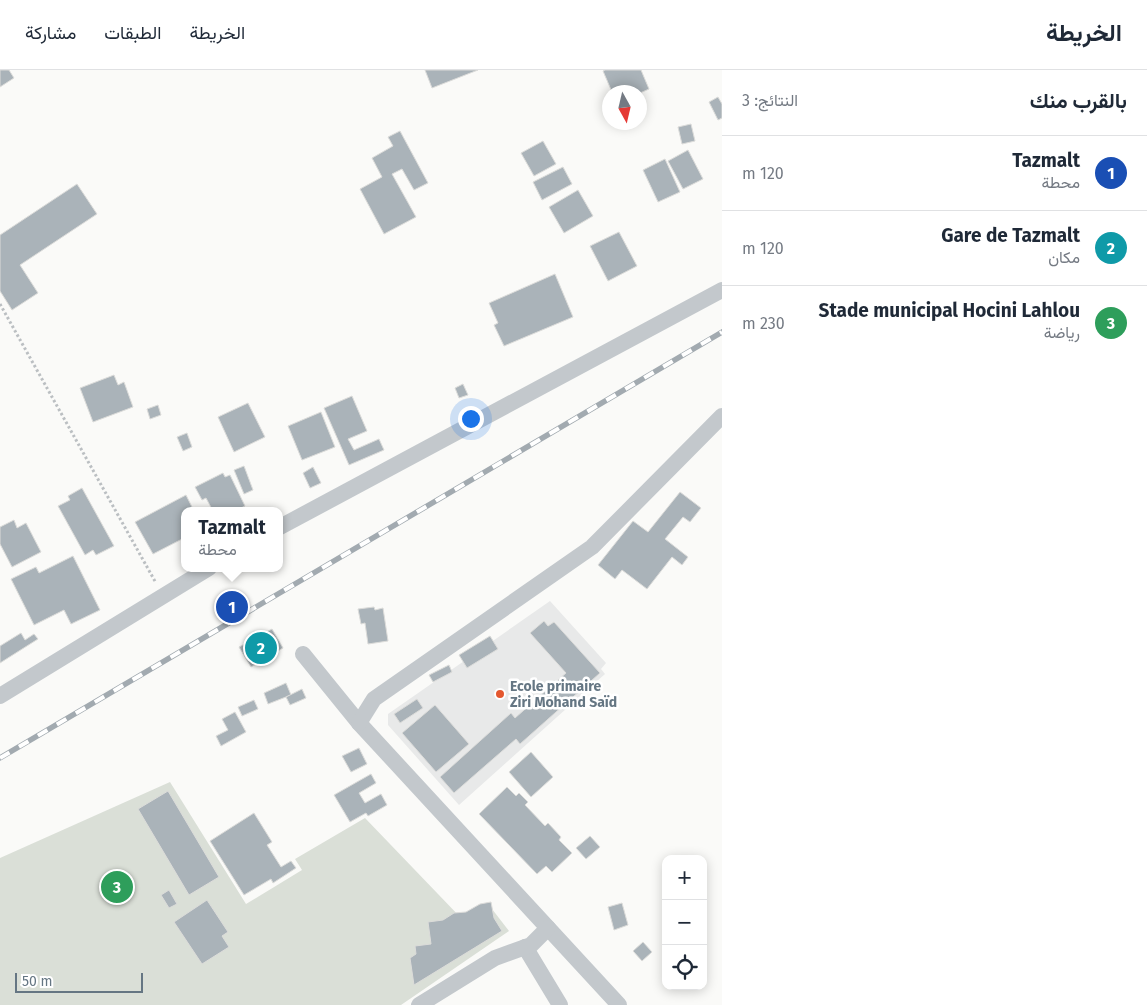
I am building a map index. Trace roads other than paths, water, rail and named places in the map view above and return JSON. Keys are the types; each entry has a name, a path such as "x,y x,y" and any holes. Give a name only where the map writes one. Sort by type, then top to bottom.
{"street":[{"path":"283,525 722,290"},
{"path":"358,723 374,699 592,547 722,416"},
{"path":"0,696 202,572"},
{"path":"303,654 358,723 619,1005"},
{"path":"419,1005 495,958 531,945 548,928"},
{"path":"525,947 560,1005"}],"railway":[{"path":"0,758 722,332"}],"place":[{"name":"Tazmalt","path":"232,607"},
{"name":"Gare de Tazmalt","path":"261,648"},
{"name":"Ecole primaire Ziri Mohand Saïd","path":"500,694"},
{"name":"Stade municipal Hocini Lahlou","path":"117,887"}]}
